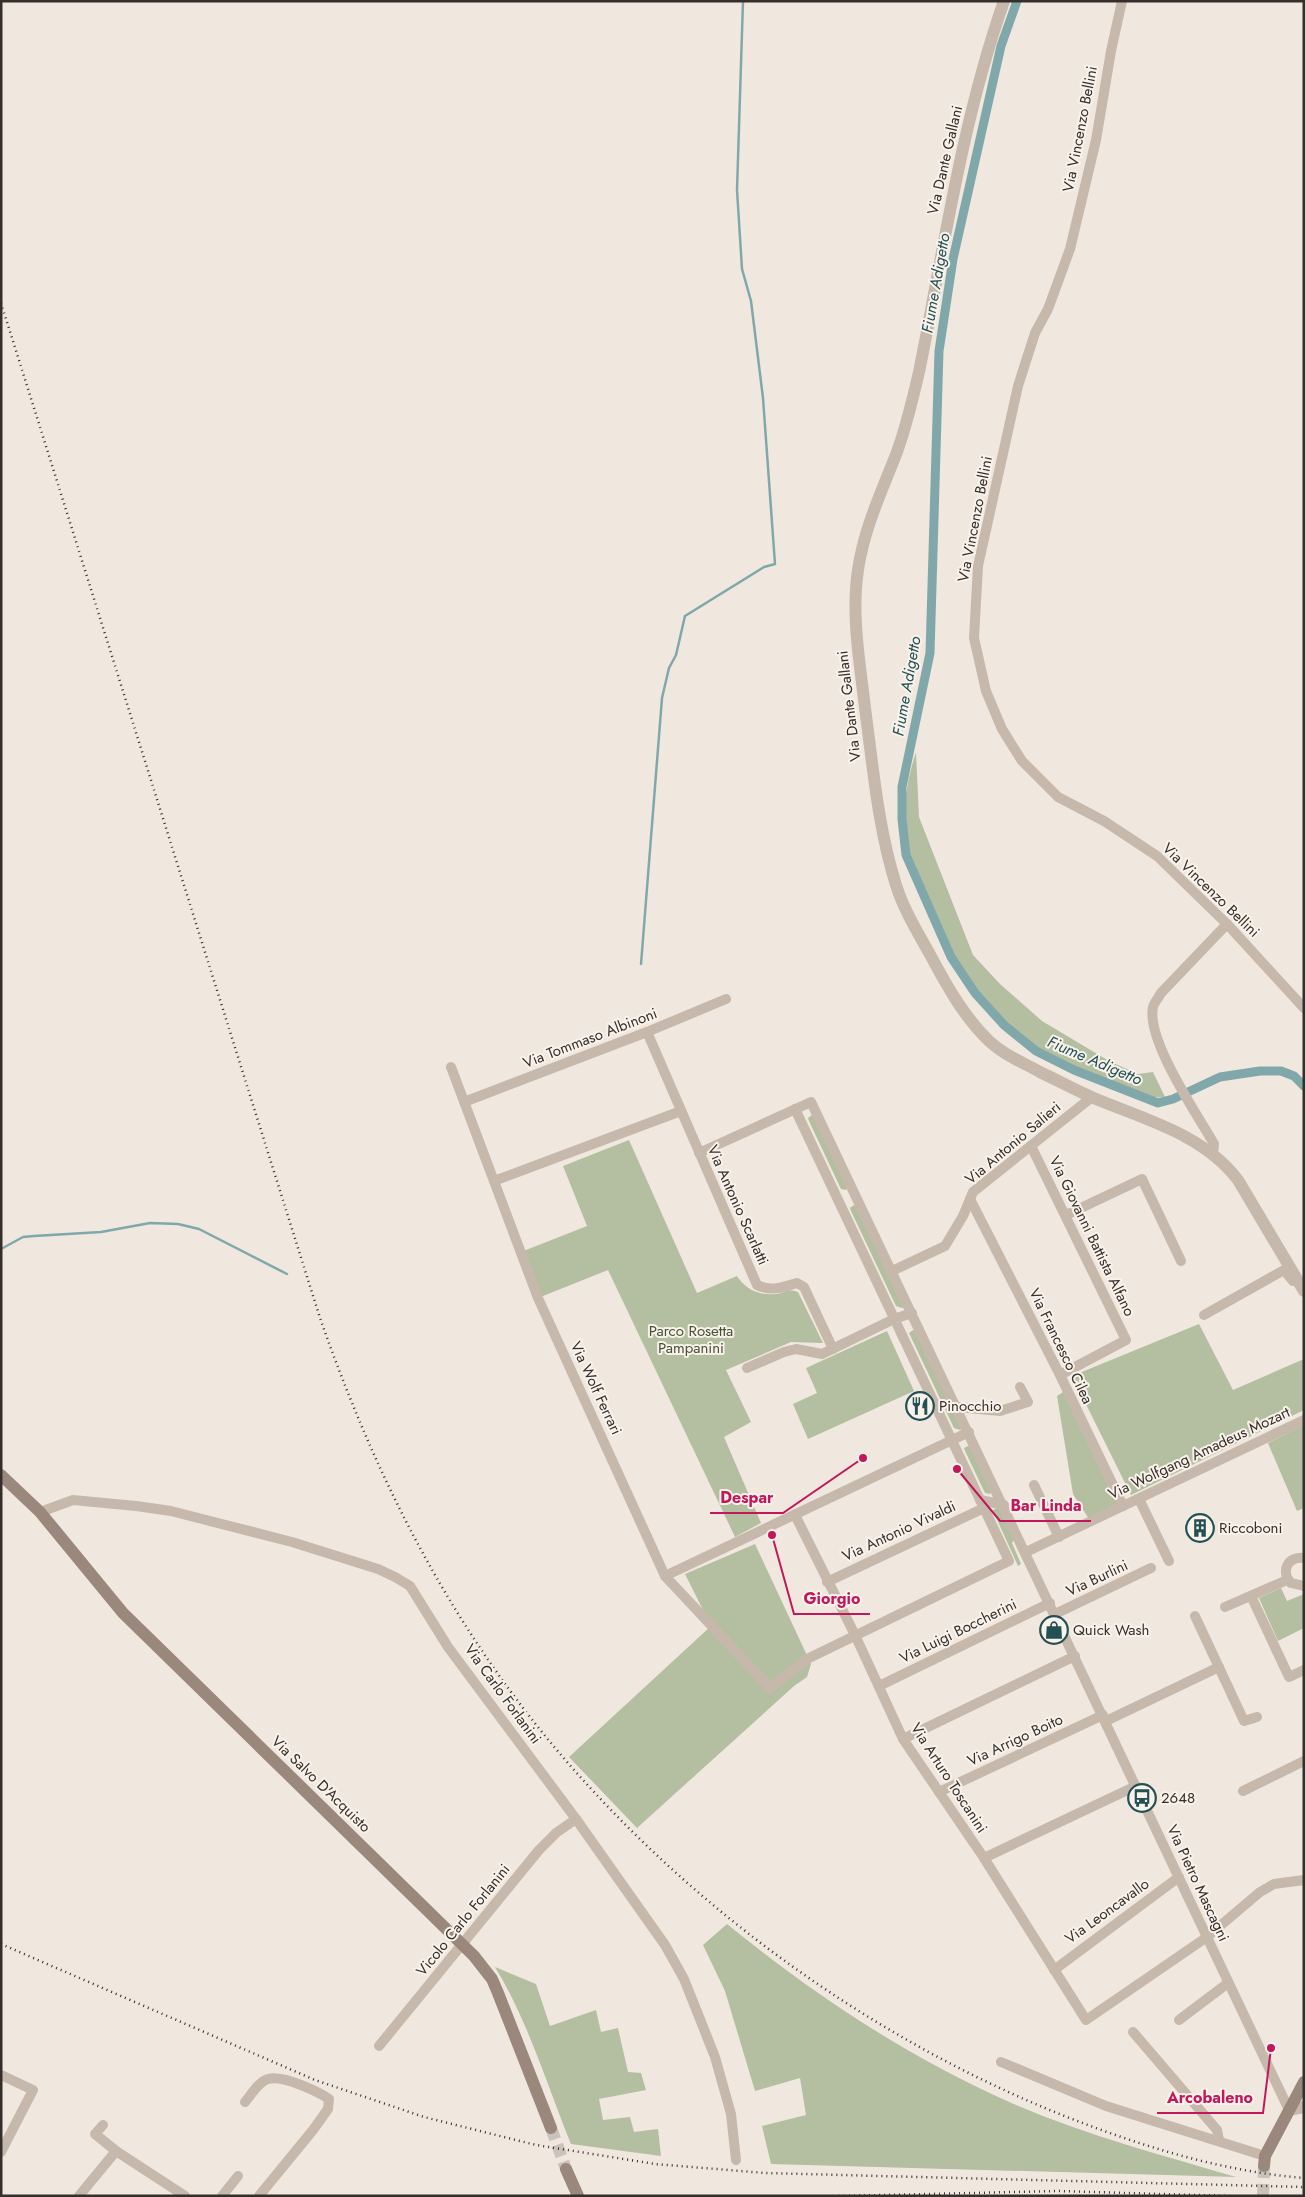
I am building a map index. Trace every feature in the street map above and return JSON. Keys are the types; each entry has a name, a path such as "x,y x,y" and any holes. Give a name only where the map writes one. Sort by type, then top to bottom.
{"main road":[{"name":"Via Salvo D'Acquisto","path":"1,1476 22,1493 40,1512 123,1613 464,1944 492,1979 552,2128"},
{"path":"1264,2161 1304,2082"},
{"path":"566,2170 578,2196"}],"street":[{"name":"Via Dante Gallani","path":"1004,1 994,31 967,136 939,258 918,376 898,449 868,524 858,568 854,602 882,829 897,888 913,922 950,992 989,1041 1011,1057 1092,1097 1177,1133 1212,1152 1228,1166 1238,1180 1304,1292"},
{"name":"Via Vincenzo Bellini","path":"1122,1 1111,51 1096,140 1070,249 1048,308 1035,333 1018,386 978,566 974,638 986,691 1002,729 1022,761 1058,797 1104,821 1157,856 1227,924 1304,1008"},
{"path":"1212,1152 1214,1144 1161,1050 1153,1007 1161,994 1227,924"},
{"name":"Via Tommaso Albinoni","path":"464,1102 647,1032 726,999"},
{"name":"Via Antonio Scarlatti","path":"647,1032 757,1284 765,1288 776,1289 797,1283 804,1287 833,1350"},
{"name":"Via Wolf Ferrari","path":"451,1067 538,1298 665,1576 770,1688 807,1659 855,1635"},
{"name":"Via Antonio Salieri","path":"892,1271 945,1246 973,1192 1092,1097"},
{"name":"Via Pietro Mascagni","path":"796,1109 811,1102 1004,1505 1289,2110"},
{"path":"699,1153 796,1109 1009,1562 855,1635"},
{"path":"494,1181 681,1111"},
{"name":"Via Giovanni Battista Alfano","path":"1031,1146 1126,1340 1060,1374"},
{"path":"1066,1215 1142,1179 1181,1261"},
{"path":"839,1201 855,1194"},
{"name":"Via Francesco Cilea","path":"970,1199 1060,1374 1123,1506"},
{"path":"1204,1315 1284,1270 1304,1292"},
{"path":"747,1368 784,1352 796,1349 822,1354 894,1319 912,1313"},
{"path":"957,1406 1000,1411 1028,1402 1020,1387"},
{"name":"Via Wolfgang Amadeus Mozart","path":"1026,1552 1304,1420"},
{"path":"665,1576 969,1432"},
{"path":"1034,1484 1059,1537"},
{"path":"1138,1499 1169,1561"},
{"name":"Via Carlo Forlanini","path":"40,1512 73,1500 136,1506 171,1512 292,1542 378,1569 395,1577 415,1593 448,1647 576,1819 634,1903 661,1937 684,1979 715,2057 730,2114 736,2160"},
{"path":"982,1504 1004,1505"},
{"name":"Via Antonio Vivaldi","path":"827,1582 982,1504"},
{"name":"Via Arturo Toscanini","path":"794,1515 855,1635 903,1738 984,1858 1086,2020 1207,1937"},
{"path":"1304,1558 1299,1557 1290,1561 1285,1570 1288,1580 1295,1586 1304,1586"},
{"name":"Via Burlini","path":"1055,1614 1151,1568"},
{"path":"1225,1607 1288,1580"},
{"path":"1251,1596 1289,1677 1304,1670"},
{"name":"Via Luigi Boccherini","path":"879,1686 1050,1603"},
{"path":"1195,1616 1244,1721 1257,1718"},
{"path":"903,1738 1075,1656"},
{"name":"Via Arrigo Boito","path":"940,1792 1219,1667"},
{"path":"1243,1791 1304,1761"},
{"path":"984,1858 1136,1786"},
{"name":"Vicolo Carlo Forlanini","path":"379,2046 539,1850 556,1833 576,1819"},
{"name":"Via Leoncavallo","path":"1054,1970 1179,1877"},
{"path":"1207,1937 1260,1892 1274,1884 1304,1880"},
{"path":"1179,2020 1228,1983"},
{"path":"1133,2032 1217,2130 1219,2140"},
{"path":"1001,2062 1106,2106 1219,2140 1264,2161"},
{"path":"1,2075 33,2090 1,2152"},
{"path":"245,2102 260,2084 268,2079 280,2078 321,2093 329,2099 328,2109 313,2130 259,2196"},
{"path":"1289,2110 1304,2107"},
{"path":"102,2126 95,2134 116,2151 185,2196"},
{"path":"79,2196 116,2151"},
{"path":"222,2196 238,2176"}],"green space":[{"path":"916,753 919,817 973,955 1000,984 1042,1021 1109,1061 1138,1074 1153,1072 1165,1097 1136,1092 1090,1076 1054,1059 1004,1026 970,991 956,968 913,873 903,839 904,808"},
{"path":"812,1115 815,1117 847,1188 846,1190 841,1189 809,1121 808,1118"},
{"name":"Parco Rosetta Pampanini","path":"629,1140 697,1293 737,1276 744,1285 758,1293 798,1292 823,1343 791,1342 726,1370 751,1422 724,1437 761,1523 735,1537 608,1270 538,1298 521,1252 587,1226 563,1166"},
{"path":"854,1205 857,1207 902,1308 896,1306 851,1211 850,1208"},
{"path":"1199,1324 1233,1390 1304,1359 1304,1410 1131,1495 1072,1376"},
{"path":"913,1330 917,1332 960,1430 954,1428 909,1333"},
{"path":"887,1331 914,1391 808,1439 793,1404 817,1393 806,1368"},
{"path":"1063,1392 1118,1505 1089,1519 1073,1494 1057,1396"},
{"path":"1304,1425 1304,1508 1297,1511 1268,1443"},
{"path":"971,1447 991,1492 990,1494 985,1493 965,1451 964,1448"},
{"path":"997,1508 1001,1510 1014,1540 1012,1543 1021,1564 1018,1566 994,1513 993,1510"},
{"path":"755,1544 811,1664 807,1677 794,1686 637,1828 569,1757 711,1626 685,1574"},
{"path":"1281,1588 1287,1601 1304,1594 1304,1628 1278,1641 1259,1598"},
{"path":"727,1924 793,1975 861,2022 932,2064 969,2083 1063,2124 1236,2177 771,2164 762,2126 806,2115 800,2078 755,2091 725,1991 703,1945"},
{"path":"495,1967 536,1984 550,2026 596,2010 601,2032 618,2028 628,2072 641,2073 646,2090 599,2099 603,2120 630,2117 634,2132 658,2129 661,2156 571,2144 527,2031"}],"waterway":[{"path":"641,964 662,698 669,668 676,655 685,616 764,567 775,564 763,398 751,301 742,269 737,190 743,1"},
{"name":"Fiume Adigetto","path":"1017,1 1001,46 953,259 939,351 930,653 902,787 902,819 906,855 951,957 975,993 1004,1025 1036,1051 1074,1070 1158,1103 1173,1099 1220,1077 1260,1071 1281,1071 1294,1076 1304,1086"},
{"path":"1,1249 23,1237 101,1232 150,1223 178,1224 199,1229 287,1274"}],"tunnel":[{"path":"551,2128 566,2169"},
{"path":"1263,2196 1264,2166"}],"railway":[{"path":"1,303 320,1318 354,1409 394,1497 439,1582 491,1664 548,1740 613,1812 683,1879 759,1941 839,1998 922,2048 1008,2092 1096,2128 1147,2146 1198,2160 1251,2171 1304,2178"},
{"path":"1,1944 315,2080 424,2117 536,2145 655,2164 765,2173 1304,2187"},
{"path":"839,2196 1058,2191 1231,2196"}],"place":[{"name":"Pinocchio","path":"920,1406"},
{"name":"Despar","path":"863,1458"},
{"name":"Bar Linda","path":"957,1469"},
{"name":"Riccoboni","path":"1200,1528"},
{"name":"Giorgio","path":"772,1535"},
{"name":"Quick Wash","path":"1054,1630"},
{"name":"2648","path":"1142,1798"},
{"name":"Arcobaleno","path":"1271,2048"}]}
